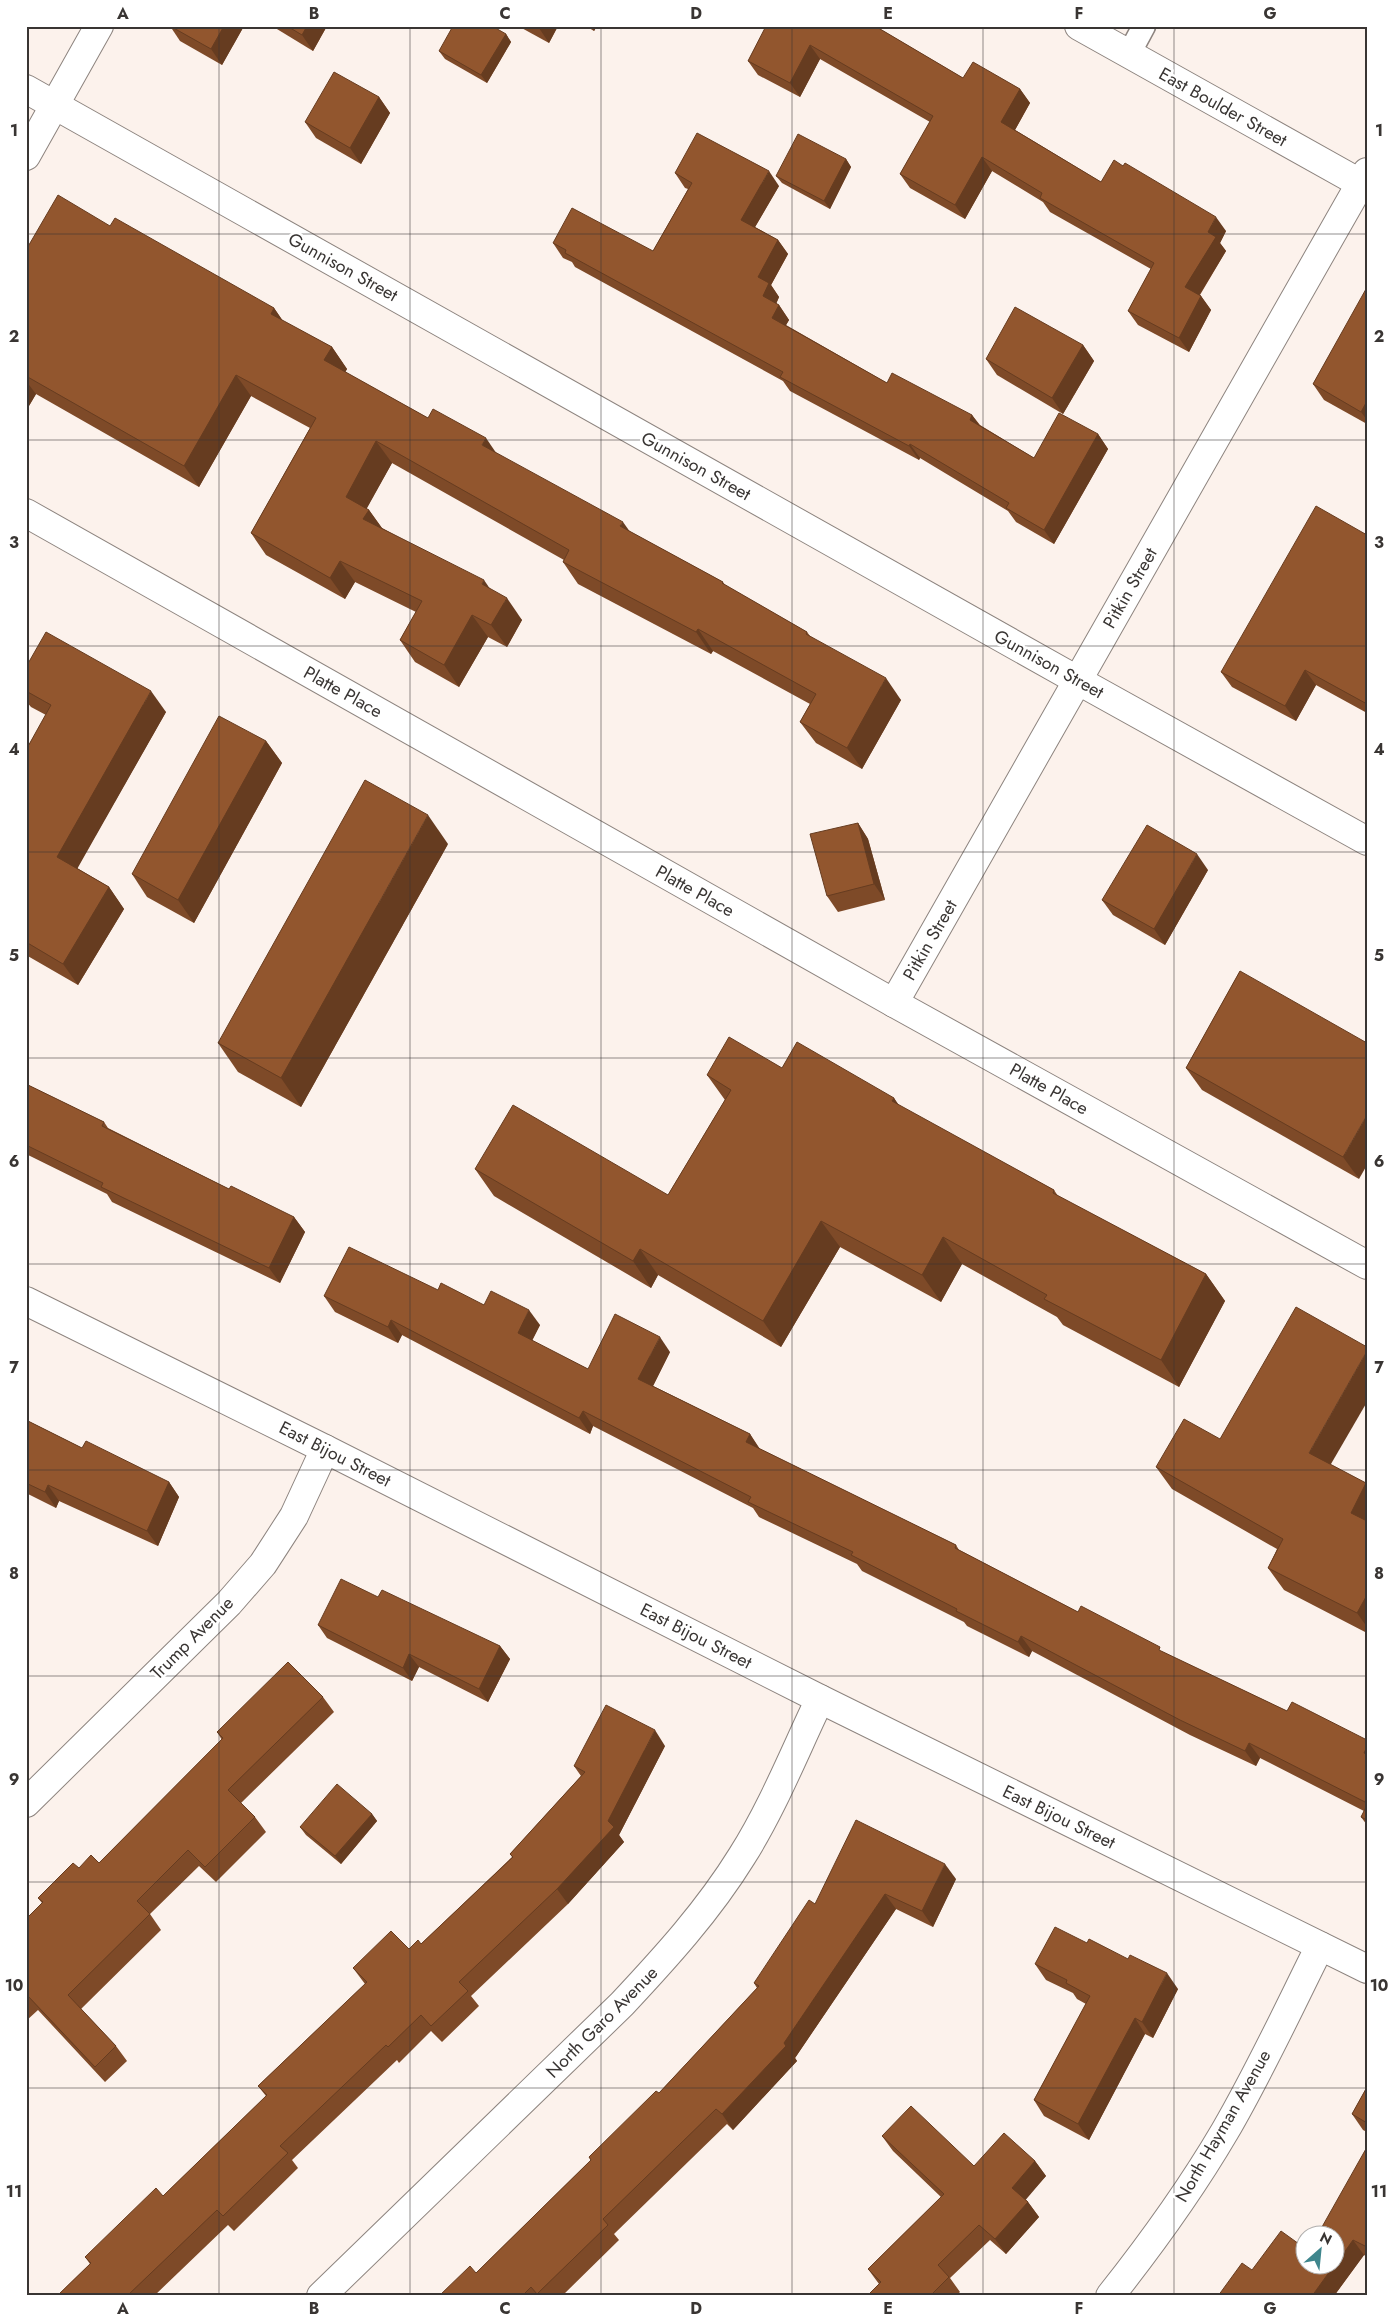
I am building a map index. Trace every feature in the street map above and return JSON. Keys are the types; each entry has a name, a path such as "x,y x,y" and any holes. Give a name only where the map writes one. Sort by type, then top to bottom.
{"street":[{"path":"26,156 98,26"},
{"name":"East Boulder Street","path":"1079,26 1365,181"},
{"name":"Gunnison Street","path":"26,89 1367,841"},
{"name":"Pitkin Street","path":"894,1003 1077,680 1365,181"},
{"name":"Platte Place","path":"26,513 894,1003 1367,1265"},
{"name":"East Bijou Street","path":"26,1301 325,1448 820,1699 1367,1969"},
{"name":"Trump Avenue","path":"26,1803 229,1603 263,1564 294,1516 325,1448"},
{"name":"North Garo Avenue","path":"321,2296 622,2004 667,1957 709,1904 743,1856 820,1699"},
{"name":"North Hayman Avenue","path":"1110,2296 1148,2249 1188,2190 1225,2130 1265,2057 1320,1946"}],"lane":[{"path":"1129,54 1144,26"}],"building":[{"path":"170,26 224,26 211,49"},
{"path":"287,26 307,26 302,35"},
{"path":"453,26 492,26 506,34 481,75 439,51"},
{"path":"766,26 875,26 963,78 973,62 1020,89 1001,122 1101,182 1114,160 1123,166 1125,163 1216,217 1208,232 1216,237 1185,287 1201,296 1179,338 1128,311 1154,263 1040,198 1042,193 982,157 955,205 900,174 933,116 810,45 790,83 748,61"},
{"path":"334,72 379,97 350,148 305,122"},
{"path":"697,133 769,171 741,220 778,240 758,277 769,283 763,296 779,305 772,318 887,383 892,373 972,415 970,420 1034,458 1059,413 1098,434 1044,530 1006,508 1009,503 910,444 909,446 780,377 783,372 565,253 566,250 553,243 572,208 653,251 692,183 675,173"},
{"path":"798,134 846,159 824,201 776,176"},
{"path":"58,195 110,226 115,218 274,308 271,314 332,347 324,360 428,418 433,409 486,438 482,445 623,522 620,526 723,582 807,632 806,634 886,678 847,748 800,722 816,694 698,629 696,632 563,562 569,550 376,441 346,497 369,510 363,519 484,580 482,584 507,598 491,625 472,615 444,665 400,640 422,601 340,561 330,578 251,533 316,418 236,375 184,466 26,376 26,250"},
{"path":"1366,289 1367,401 1361,412 1313,384"},
{"path":"1015,307 1083,345 1052,398 986,359"},
{"path":"1316,506 1367,535 1367,704 1305,670 1285,706 1221,672"},
{"path":"46,632 151,691 57,857 109,887 63,964 26,942 26,750 51,705 26,691 26,667"},
{"path":"219,716 266,741 178,900 132,874"},
{"path":"365,780 428,815 281,1078 218,1043"},
{"path":"858,823 874,884 827,896 810,834"},
{"path":"1147,825 1197,854 1154,929 1102,900"},
{"path":"1240,971 1367,1043 1367,1115 1343,1157 1186,1068"},
{"path":"729,1037 782,1068 797,1042 894,1098 892,1101 1054,1190 1053,1193 1206,1274 1161,1360 1044,1299 1047,1295 943,1237 922,1275 821,1221 763,1321 640,1249 633,1261 475,1169 513,1105 668,1195 731,1090 707,1075"},
{"path":"26,1084 104,1122 102,1126 229,1189 231,1186 294,1217 269,1268 101,1187 103,1183 26,1145"},
{"path":"349,1247 438,1290 441,1283 484,1305 491,1291 529,1310 518,1333 588,1369 615,1314 660,1337 638,1379 750,1434 746,1442 956,1545 955,1548 1078,1612 1081,1606 1160,1647 1159,1650 1287,1711 1292,1702 1367,1740 1367,1747 1364,1753 1367,1754 1367,1803 1249,1743 1245,1751 1180,1720 1021,1636 1018,1642 956,1611 957,1609 851,1555 853,1552 748,1502 751,1497 583,1411 579,1418 391,1320 388,1327 324,1296"},
{"path":"1296,1307 1367,1347 1367,1351 1309,1453 1366,1483 1351,1513 1367,1521 1367,1595 1357,1613 1268,1568 1283,1539 1156,1467 1184,1419 1220,1439"},
{"path":"26,1420 82,1448 86,1441 169,1482 147,1531 48,1485 45,1492 26,1483"},
{"path":"341,1579 378,1597 382,1590 500,1646 479,1689 409,1654 403,1668 318,1625"},
{"path":"288,1662 323,1697 228,1790 255,1817 205,1867 188,1850 137,1901 150,1914 68,1995 116,2046 95,2067 26,1995 26,1919 43,1902 38,1898 73,1863 79,1868 91,1855 99,1863 223,1738 217,1732"},
{"path":"606,1705 655,1730 608,1821 614,1827 557,1889 459,1982 468,1991 431,2026 421,2015 388,2047 386,2045 280,2146 288,2153 223,2216 217,2210 127,2296 57,2296 91,2263 85,2257 156,2188 163,2196 267,2095 258,2086 367,1982 353,1968 391,1931 409,1949 418,1940 421,1944 513,1857 510,1854 585,1772 574,1766"},
{"path":"337,1784 372,1814 335,1856 300,1827"},
{"path":"1367,1805 1367,1820 1361,1817"},
{"path":"856,1820 945,1864 922,1911 885,1894 784,2043 786,2046 722,2114 716,2109 603,2219 608,2225 537,2294 531,2287 522,2296 439,2296 470,2266 476,2273 591,2160 589,2157 656,2091 659,2093 759,1986 754,1983 809,1900 815,1904"},
{"path":"1055,1927 1087,1943 1089,1939 1128,1959 1130,1955 1167,1973 1142,2022 1135,2018 1078,2124 1034,2100 1090,1996 1066,1983 1067,1980 1035,1964"},
{"path":"1367,2087 1367,2123 1352,2114"},
{"path":"911,2106 974,2166 1004,2133 1035,2161 1012,2188 1028,2202 995,2239 979,2225 938,2265 949,2277 930,2296 867,2296 881,2282 868,2269 944,2194 882,2136"},
{"path":"1367,2147 1367,2247 1353,2240 1346,2250 1346,2224 1324,2224"},
{"path":"1281,2231 1296,2242 1296,2274 1328,2274 1312,2296 1218,2296 1242,2263 1252,2270"}]}
